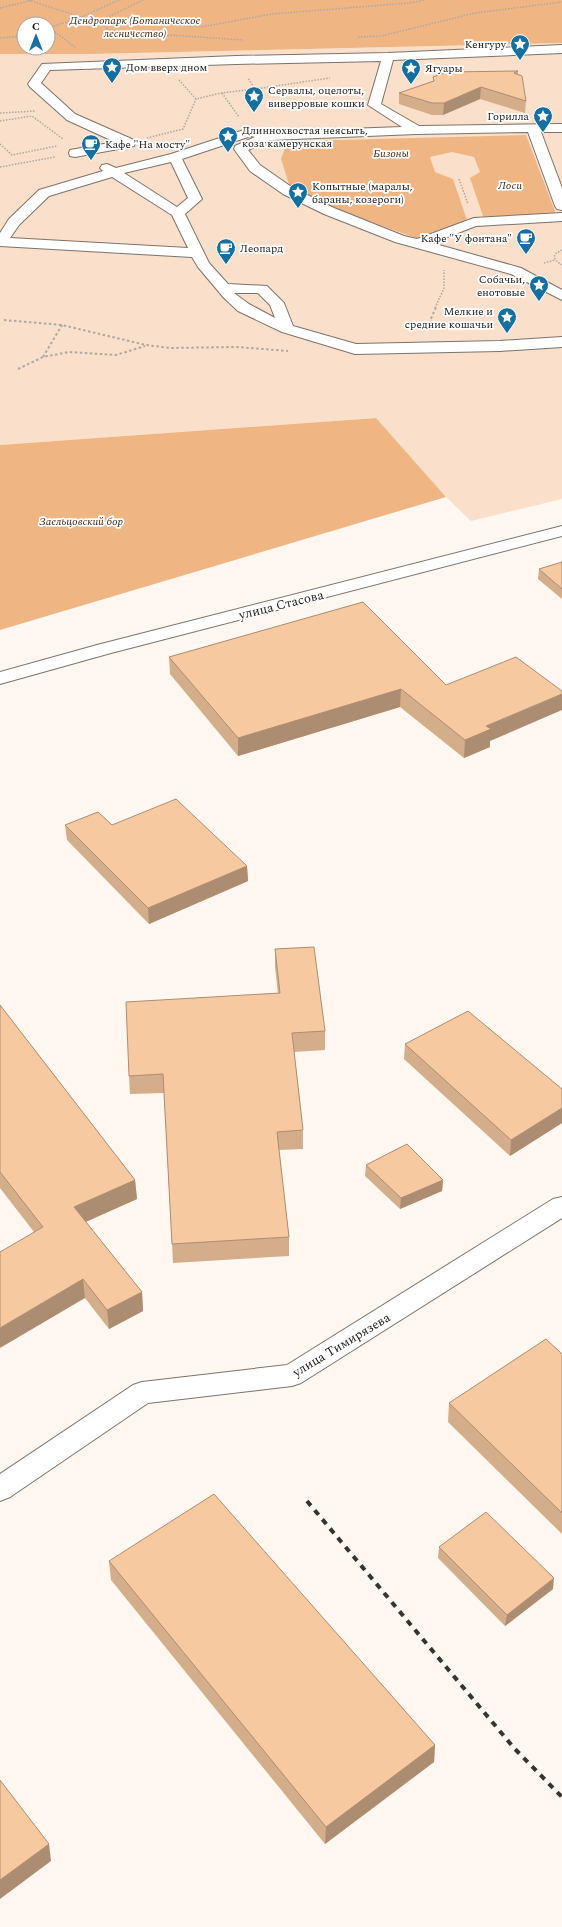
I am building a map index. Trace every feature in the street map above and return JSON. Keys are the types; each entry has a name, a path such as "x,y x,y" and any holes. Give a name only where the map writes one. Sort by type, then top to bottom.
{"street":[{"path":"129,143 71,117 62,107 34,84 46,67 236,60 388,57 562,49"},
{"path":"388,57 374,105 416,130"},
{"path":"533,128 562,206"},
{"path":"198,253 1,242 14,222 44,193 114,172 175,157 250,132 266,136 416,130 562,128"},
{"path":"266,136 240,149 255,168 288,191 329,211 400,238 516,271 562,296"},
{"path":"72,148 129,143"},
{"path":"72,148 114,172 178,213 203,264 224,288 227,295 242,306 287,329 355,349 500,346 562,342"},
{"path":"175,157 195,199 178,213"},
{"path":"418,243 474,222 562,217"},
{"path":"224,288 262,289 277,303 287,329"},
{"name":"улица Стасова","path":"0,678 111,647 562,531"},
{"name":"улица Тимирязева","path":"0,1489 142,1393 292,1375 562,1206"}],"path":[{"path":"29,0 79,18 100,21 201,27 272,14 409,3 424,0"},
{"path":"0,8 33,0"},
{"path":"56,26 79,18 119,0"},
{"path":"100,21 143,0"},
{"path":"352,37 381,36 475,13 562,2"},
{"path":"100,21 109,32 248,40"},
{"path":"56,33 79,50"},
{"path":"0,38 16,37"},
{"path":"196,99 221,93 255,89 236,60"},
{"path":"164,63 196,99"},
{"path":"221,93 250,132"},
{"path":"129,143 183,129 196,99"},
{"path":"0,113 48,110 62,107"},
{"path":"0,121 32,116 72,148"},
{"path":"0,144 12,155 61,145"},
{"path":"0,168 72,148"},
{"path":"459,179 474,222"},
{"path":"416,348 429,324 444,288 444,267 418,243"},
{"path":"562,250 555,254 554,260 562,266"},
{"path":"4,320 62,325 146,345 170,348 238,347 314,353 312,336"},
{"path":"43,357 62,325"},
{"path":"18,369 43,357 69,352 116,355 146,345"}],"green space":[{"name":"Дендропарк (Ботаническое лесничество)","path":"0,0 562,0 562,43 56,54 56,16 16,16 16,54 0,54"},
{"path":"562,43 562,499 471,521 446,497 375,418 0,445 0,54 16,54 16,56 56,56 56,54"},
{"path":"526,135 556,214 484,219 470,178 480,172 474,157 452,152 430,157 435,172 453,179 467,220 416,238 323,205 289,184 281,159 285,148 301,141"},
{"name":"Заельцовский бор","path":"376,418 446,497 0,630 0,445"}],"building":[{"path":"518,71 514,73 522,76 526,101 481,87 444,103 432,103 399,93 434,81 433,77 447,72"},
{"path":"562,562 562,589 539,569"},
{"path":"363,602 446,685 516,657 562,691 562,694 486,726 491,729 465,740 401,689 238,738 169,657"},
{"path":"176,799 247,866 148,908 65,825 98,812 112,825"},
{"path":"314,947 325,1031 292,1033 303,1130 277,1132 289,1237 172,1244 163,1074 129,1076 126,1002 280,993 275,949"},
{"path":"0,1005 135,1180 74,1207 142,1292 107,1310 83,1279 0,1328 0,1252 43,1227 0,1172"},
{"path":"468,1011 562,1089 562,1108 511,1140 405,1044"},
{"path":"407,1144 443,1180 401,1198 366,1165"},
{"path":"546,1339 562,1354 562,1513 449,1403"},
{"path":"214,1494 435,1745 326,1827 109,1561"},
{"path":"486,1512 554,1578 507,1615 439,1547"},
{"path":"0,1780 49,1844 0,1880"}],"railway":[{"path":"307,1501 514,1748 562,1797"}],"place":[{"name":"Кенгуру","path":"520,61"},
{"name":"Дом вверх дном","path":"112,84"},
{"name":"Ягуары","path":"411,85"},
{"name":"Сервалы, оцелоты, виверровые кошки","path":"254,113"},
{"name":"Горилла","path":"543,133"},
{"name":"Длиннохвостая неясыть, коза камерунская","path":"228,153"},
{"name":"Кафе \"На мосту\"","path":"91,161"},
{"name":"Копытные (маралы, бараны, козероги)","path":"298,209"},
{"name":"Кафе \"У фонтана\"","path":"526,255"},
{"name":"Леопард","path":"226,265"},
{"name":"Собачьи, енотовые","path":"539,302"},
{"name":"Мелкие и средние кошачьи","path":"507,334"}],"park label":[{"name":"Бизоны","path":"391,153"},
{"name":"Лоси","path":"510,185"}]}
